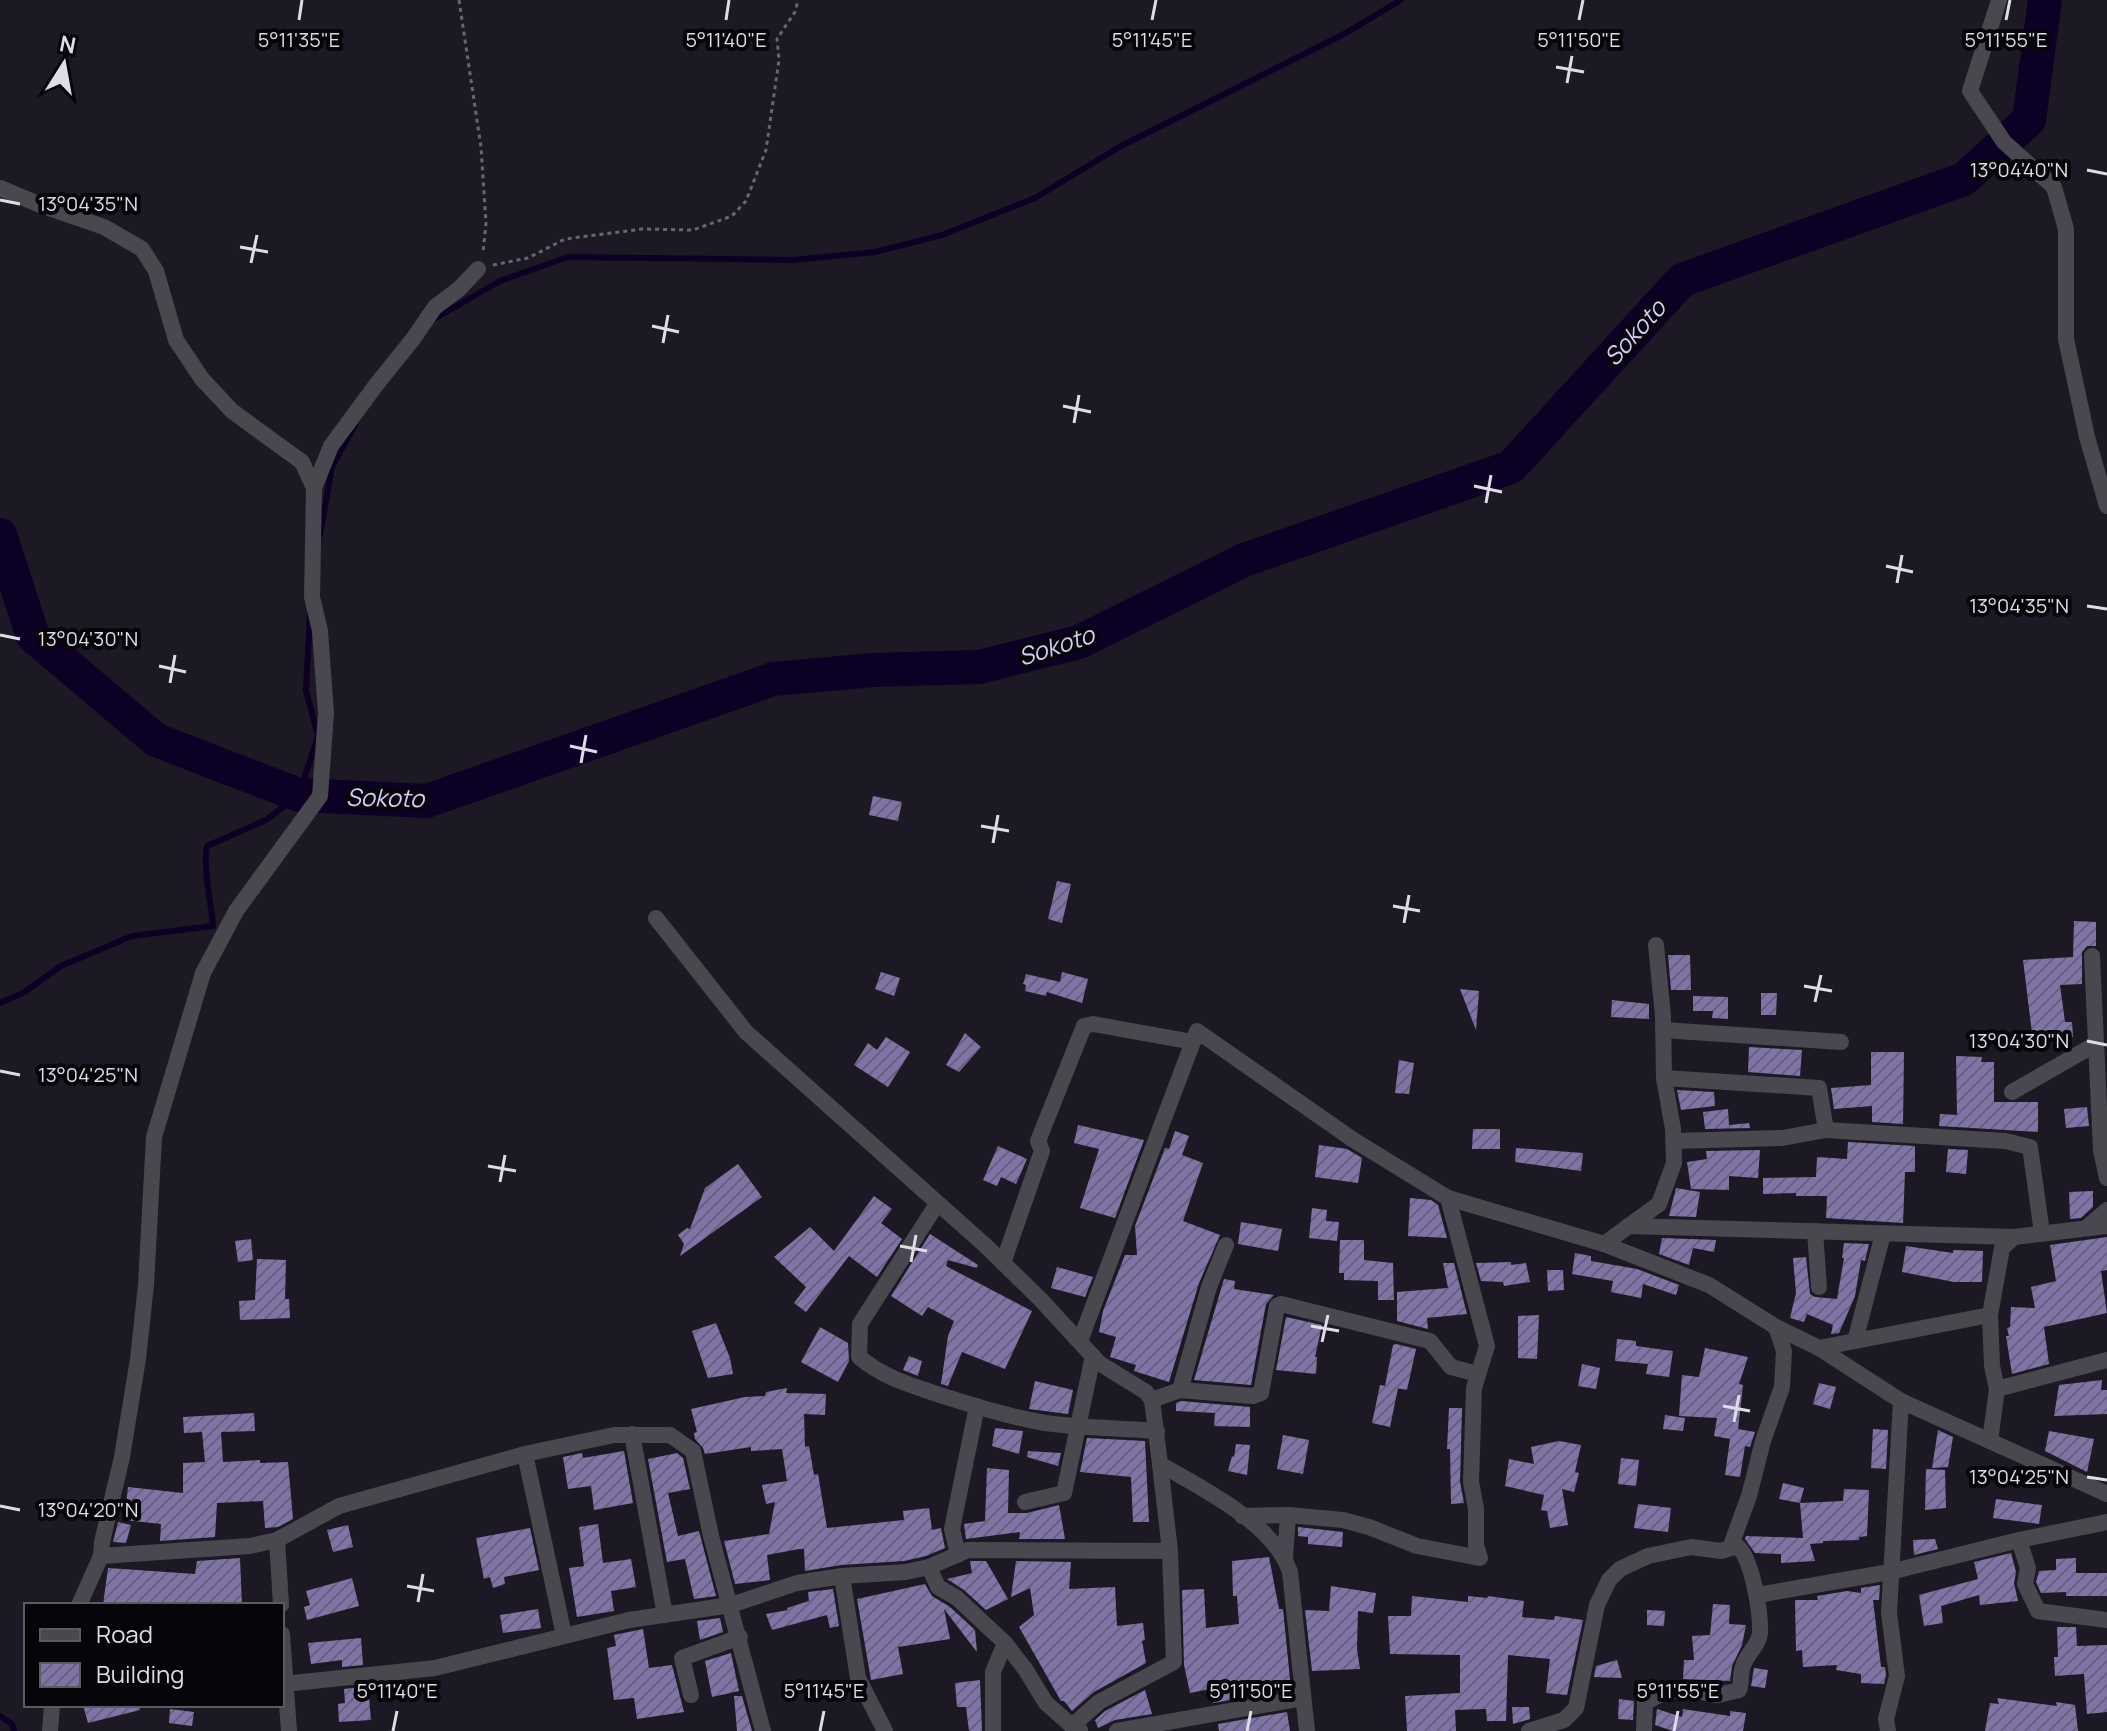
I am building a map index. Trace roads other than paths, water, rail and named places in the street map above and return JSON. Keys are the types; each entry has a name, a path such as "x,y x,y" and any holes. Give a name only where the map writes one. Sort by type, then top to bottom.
{"street":[{"path":"1999,0 1970,91 2004,142 2054,187 2066,229 2066,339 2087,437 2107,506"},
{"path":"0,188 104,227 142,249 156,271 176,340 202,379 232,411 302,462 314,488"},
{"path":"80,1603 101,1556 122,1457 138,1359 146,1285 154,1137 162,1108 203,973 236,911 320,796 326,713 320,631 312,597 314,488 331,446 376,385 435,307 459,289 478,269"},
{"path":"656,918 746,1032 1003,1263 1099,1363 1146,1392 1152,1400 1170,1551 1174,1662 1099,1702 1077,1729 1046,1703 1005,1643 957,1598 938,1587 929,1567"},
{"path":"1604,1244 1659,1204 1674,1163 1674,1141 1664,1078 1656,945"},
{"path":"2092,956 2100,1036 2101,1150 2107,1178"},
{"path":"1003,1263 1042,1151 1038,1141 1084,1026 1093,1024 1193,1042"},
{"path":"1663,1030 1841,1042"},
{"path":"1080,1341 1197,1031 1352,1139 1448,1198 1604,1244 1709,1285 1776,1327 1819,1348 1901,1401 2107,1494"},
{"path":"2012,1092 2100,1036"},
{"path":"1664,1078 1819,1088 1826,1130"},
{"path":"1674,1141 1782,1138 1826,1130 2005,1141 2030,1147 2042,1233"},
{"path":"1242,1516 1288,1515 1343,1520 1417,1546 1480,1558 1476,1545 1476,1509 1471,1482 1474,1388 1487,1346 1448,1198"},
{"path":"937,1204 860,1324 859,1357 877,1372 977,1406 1041,1422 1157,1431"},
{"path":"2087,1227 2107,1210"},
{"path":"1628,1226 2014,1237 2107,1226"},
{"path":"1815,1231 1819,1287"},
{"path":"1855,1341 1883,1234"},
{"path":"1990,1441 1997,1389 1992,1366 1990,1315 2002,1248 2014,1237"},
{"path":"1180,1390 1209,1287 1226,1245"},
{"path":"1152,1400 1180,1390 1253,1396 1261,1393 1277,1306 1281,1304 1430,1341 1451,1367 1478,1374"},
{"path":"1819,1348 1990,1315"},
{"path":"1730,1548 1782,1387 1784,1351 1776,1327"},
{"path":"1025,1502 1064,1493 1093,1356"},
{"path":"1997,1389 2107,1360"},
{"path":"1888,1731 1886,1719 1897,1676 1889,1613 1901,1401"},
{"path":"958,1555 952,1529 977,1406"},
{"path":"632,1434 665,1615"},
{"path":"101,1556 250,1546 277,1540 339,1506 525,1454 614,1435 670,1435 693,1451 711,1536 763,1731"},
{"path":"525,1454 564,1635"},
{"path":"1160,1464 1242,1516 1275,1543 1285,1558 1290,1572 1307,1731"},
{"path":"1285,1558 1288,1515"},
{"path":"1757,1595 1890,1572 2107,1522"},
{"path":"277,1540 281,1603"},
{"path":"2019,1540 2028,1568 2025,1584 2038,1611 2107,1620"},
{"path":"1529,1731 1564,1720 1576,1708 1597,1605 1609,1580 1620,1569 1648,1556 1691,1547 1721,1551 1737,1546 1747,1559 1752,1588 1757,1595 1760,1638 1742,1667 1739,1690 1718,1695 1690,1690 1664,1692 1645,1703 1644,1731"},
{"path":"289,1731 284,1684 435,1668 629,1620 731,1605 797,1583 929,1567 968,1550 1170,1551"},
{"path":"842,1576 858,1678 885,1731"},
{"path":"691,1695 682,1658 740,1637"},
{"path":"993,1731 993,1672 1005,1643"},
{"path":"1117,1731 1303,1698"},
{"path":"50,1731 52,1707"}],"waterway":[{"path":"436,318 500,281 568,257 793,260 875,252 942,235 1035,198 1121,146 1346,33 1401,0"},
{"name":"Sokoto","path":"0,535 33,636 156,740 299,795 427,801 773,679 873,670 979,667 1079,642 1244,560 1511,467 1682,280 1964,179 2029,120 2045,0"},
{"path":"320,535 332,467 355,425"},
{"path":"0,1003 23,993 61,966 132,936 213,926 207,846 266,820 299,795 318,736 306,691 310,613"},
{"path":"0,1716 12,1724 14,1731"}]}
